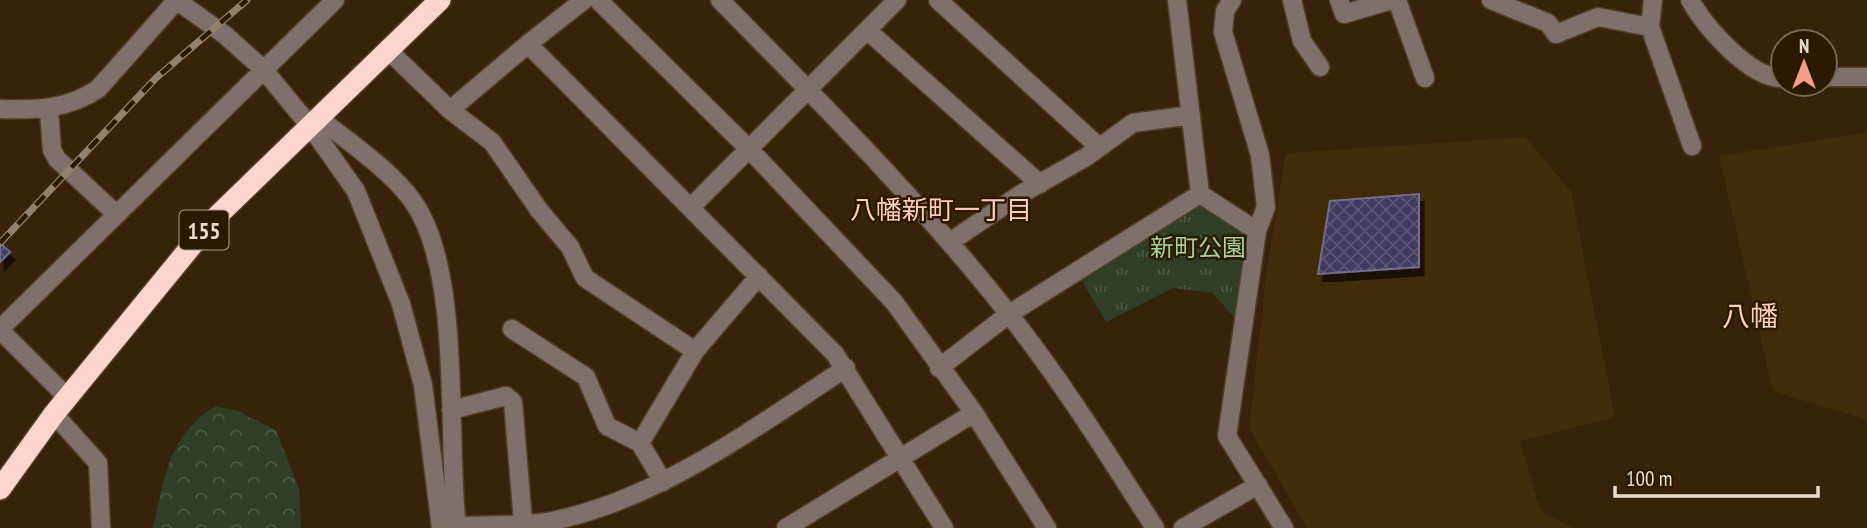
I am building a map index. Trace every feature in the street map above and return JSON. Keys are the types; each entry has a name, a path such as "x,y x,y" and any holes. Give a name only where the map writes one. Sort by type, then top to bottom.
{"highway":[{"name":"155","path":"0,489 61,406 211,222 440,0"}],"street":[{"path":"0,110 48,110 66,106 98,89 176,0 225,35 263,69 314,122 356,191 401,304 424,385 449,527"},
{"path":"101,528 98,463 61,406 0,330 335,0"},
{"path":"450,110 584,0"},
{"path":"598,0 750,150 894,302 974,413 1047,528"},
{"path":"720,0 897,183 1009,314 1087,421 1155,528"},
{"path":"691,207 897,0"},
{"path":"938,0 1099,147"},
{"path":"1177,0 1200,194"},
{"path":"1233,0 1225,11 1223,32 1261,155 1266,207 1257,231 1227,436 1284,528"},
{"path":"1292,0 1303,41 1320,67"},
{"path":"1339,0 1344,14 1394,0 1425,78"},
{"path":"1491,0 1548,23 1556,34 1598,17 1650,27"},
{"path":"1653,0 1650,27 1692,146"},
{"path":"1690,0 1703,23 1735,54 1769,75"},
{"path":"868,31 1040,184"},
{"path":"528,44 759,276 846,368 944,528"},
{"path":"387,50 450,110 492,142 539,210 570,247 585,278 695,351"},
{"path":"1839,77 1867,77"},
{"path":"48,110 52,150 57,159 116,214"},
{"path":"950,243 1099,147 1133,122 1191,115"},
{"path":"314,122 370,159 414,202 435,244 445,317 451,410 449,527"},
{"path":"939,368 1009,314 1200,194"},
{"path":"1200,194 1257,231"},
{"path":"640,443 695,351 759,276"},
{"path":"512,329 586,377 607,426 640,443 663,482"},
{"path":"449,527 523,522 554,524 635,496 717,452 846,368"},
{"path":"451,410 506,396 513,402 523,522"},
{"path":"786,528 974,413"},
{"path":"1183,528 1258,485"}],"shaded area":[{"path":"1867,132 1867,420 1773,391 1719,156"},
{"path":"1525,137 1571,191 1615,417 1520,441 1541,512 1575,528 1307,528 1249,428 1267,268 1286,153"}],"green space":[{"name":"新町公園","path":"1200,194 1257,231 1243,328 1213,293 1173,288 1106,322 1077,272"},
{"path":"215,406 238,411 276,430 299,489 301,528 153,528 165,475 178,444 187,430"}],"building":[{"path":"1419,194 1419,267 1318,274 1330,201"},
{"path":"0,243 10,252 0,262"}],"railway":[{"path":"0,243 156,78 247,0"}],"district":[{"name":"八幡新町一丁目","path":"941,209"},
{"name":"八幡","path":"1750,315"}]}
